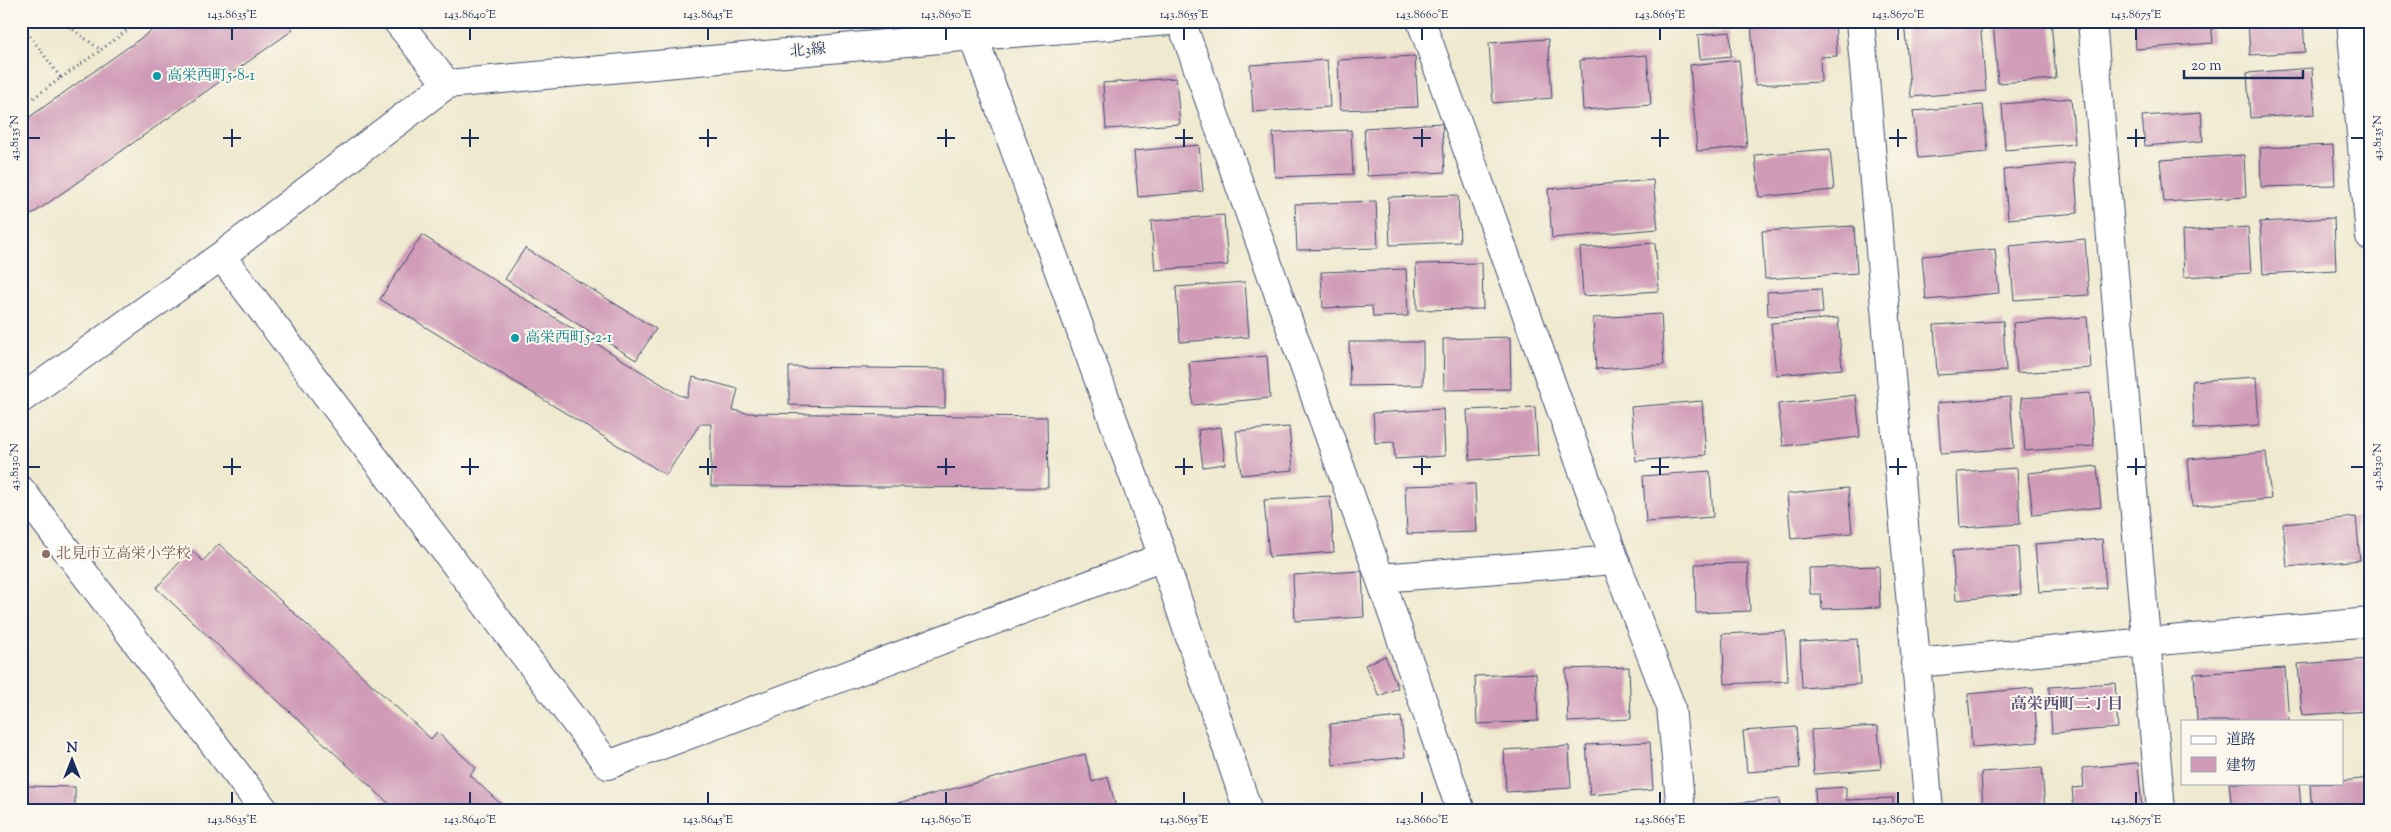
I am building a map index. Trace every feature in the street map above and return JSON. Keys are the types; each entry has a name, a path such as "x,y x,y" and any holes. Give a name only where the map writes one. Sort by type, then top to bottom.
{"street":[{"path":"21,399 221,256 447,84 397,21"},
{"name":"北3線","path":"447,84 970,29 1170,21"},
{"path":"1180,21 1380,578 1461,811"},
{"path":"1421,21 1615,560 1671,707 1681,811"},
{"path":"1860,21 1929,811"},
{"path":"2092,21 2161,811"},
{"path":"2351,21 2370,236"},
{"path":"970,29 1163,558 1246,805 1245,811"},
{"path":"221,256 608,764 1163,558"},
{"path":"21,490 265,811"},
{"path":"1380,578 1615,560"},
{"path":"1915,663 2370,622"}],"path":[{"path":"61,21 101,50"},
{"path":"21,108 139,21"},
{"path":"21,24 61,78"}],"building":[{"name":"高栄西町5-8-1","path":"165,21 287,21 293,30 21,222 21,123"},
{"path":"1835,21 1837,56 1820,57 1821,82 1755,85 1751,22"},
{"path":"1904,21 1980,21 1986,91 1911,97"},
{"path":"1993,21 2051,21 2056,79 1998,83"},
{"path":"2134,21 2211,21 2213,43 2136,49"},
{"path":"2248,21 2303,21 2305,52 2250,55"},
{"path":"1730,32 1731,56 1700,59 1698,35"},
{"path":"1548,39 1552,98 1493,103 1489,43"},
{"path":"1647,55 1651,105 1583,110 1580,60"},
{"path":"1415,56 1418,107 1340,110 1338,60"},
{"path":"1327,60 1330,107 1253,112 1250,65"},
{"path":"1739,60 1747,147 1697,151 1690,65"},
{"path":"2312,68 2315,114 2250,118 2247,73"},
{"path":"1176,78 1180,124 1106,129 1103,83"},
{"path":"2071,98 2075,144 2005,150 2002,104"},
{"path":"1983,105 1988,152 1918,158 1913,111"},
{"path":"2201,112 2203,141 2145,146 2142,116"},
{"path":"1442,123 1445,172 1367,176 1364,128"},
{"path":"1351,130 1353,174 1275,177 1273,133"},
{"path":"1199,145 1203,191 1138,197 1134,151"},
{"path":"2333,145 2335,185 2261,187 2260,148"},
{"path":"1830,149 1834,190 1759,197 1755,155"},
{"path":"2244,155 2246,197 2164,202 2160,160"},
{"path":"2074,163 2078,213 2008,219 2004,170"},
{"path":"1653,180 1658,229 1552,238 1548,189"},
{"path":"1458,195 1460,242 1390,245 1388,197"},
{"path":"1376,201 1378,248 1297,250 1295,204"},
{"path":"1224,215 1228,265 1155,270 1151,221"},
{"path":"2334,218 2336,270 2263,274 2260,222"},
{"path":"1854,226 1857,273 1765,279 1762,231"},
{"path":"2248,227 2251,273 2184,277 2182,231"},
{"name":"高栄西町5-2-1","path":"422,235 679,395 687,397 693,377 738,389 733,410 747,413 1047,417 1048,488 711,486 711,424 700,424 666,475 380,299"},
{"path":"2085,239 2089,295 2014,300 2009,246"},
{"path":"1655,243 1659,291 1583,296 1580,248"},
{"path":"525,248 656,329 636,360 505,279"},
{"path":"1995,249 1999,293 1926,300 1922,256"},
{"path":"1482,263 1483,309 1417,310 1416,264"},
{"path":"1406,269 1408,316 1373,317 1372,306 1323,308 1321,272"},
{"path":"1245,282 1249,337 1180,342 1176,287"},
{"path":"1821,289 1823,313 1768,316 1767,292"},
{"path":"1661,314 1664,365 1596,369 1593,318"},
{"path":"2087,317 2091,368 2017,373 2013,323"},
{"path":"1838,318 1842,369 1776,375 1771,323"},
{"path":"2003,321 2006,371 1937,375 1934,325"},
{"path":"1510,337 1511,389 1444,390 1443,339"},
{"path":"1349,342 1423,342 1423,385 1350,386"},
{"path":"1267,356 1270,398 1193,405 1189,362"},
{"path":"789,367 945,369 945,408 789,405"},
{"path":"2256,377 2259,425 2194,429 2192,381"},
{"path":"2090,393 2094,446 2025,451 2021,398"},
{"path":"1856,395 1860,437 1783,446 1778,404"},
{"path":"2010,397 2014,448 1941,454 1937,403"},
{"path":"1702,401 1706,455 1636,461 1631,407"},
{"path":"1535,407 1538,456 1470,460 1467,410"},
{"path":"1443,409 1445,456 1395,459 1394,442 1375,443 1373,413"},
{"path":"1221,427 1225,464 1203,467 1198,430"},
{"path":"1289,427 1293,470 1241,475 1236,431"},
{"path":"2266,452 2271,499 2192,506 2188,459"},
{"path":"2097,466 2101,507 2033,515 2028,473"},
{"path":"2017,468 2020,524 1960,528 1957,472"},
{"path":"1710,471 1713,517 1646,522 1643,476"},
{"path":"1475,484 1477,532 1407,534 1405,486"},
{"path":"1848,488 1852,533 1791,539 1787,494"},
{"path":"1330,496 1334,552 1269,557 1264,500"},
{"path":"2356,517 2360,560 2287,567 2283,524"},
{"path":"2102,539 2106,588 2039,592 2035,544"},
{"path":"219,544 431,739 437,732 476,768 470,775 508,811 397,811 156,588 191,550 203,561"},
{"path":"2018,546 2021,594 1956,600 1952,551"},
{"path":"1748,563 1750,611 1696,613 1695,564"},
{"path":"1879,566 1880,607 1822,609 1821,594 1810,594 1809,568"},
{"path":"1362,571 1364,617 1295,621 1293,575"},
{"path":"1785,631 1788,681 1725,684 1722,634"},
{"path":"1857,639 1860,684 1802,688 1800,642"},
{"path":"1385,656 1398,688 1379,696 1365,665"},
{"path":"2370,659 2370,711 2302,715 2298,664"},
{"path":"1629,667 1631,719 1568,722 1566,669"},
{"path":"2285,668 2289,720 2197,720 2194,674"},
{"path":"1536,673 1538,721 1477,724 1475,676"},
{"path":"2115,683 2118,728 2052,733 2049,687"},
{"path":"2033,688 2038,742 1972,747 1968,694"},
{"path":"1401,717 1405,757 1333,765 1330,724"},
{"path":"1878,726 1881,769 1814,774 1811,730"},
{"path":"1796,727 1800,768 1747,772 1743,731"},
{"path":"1650,742 1653,790 1590,795 1586,745"},
{"path":"1569,746 1571,788 1506,792 1504,750"},
{"path":"1085,754 1092,782 1108,777 1117,811 868,811"},
{"path":"2138,763 2142,811 2116,811 2116,807 2074,810 2072,788 2084,787 2082,768"},
{"path":"2042,768 2045,811 1983,811 1981,772"},
{"path":"2370,778 2370,811 2312,811 2310,784 2344,784 2344,781"},
{"path":"2229,784 2299,784 2301,807 2232,811"},
{"path":"21,786 75,787 75,811 21,811"},
{"path":"1846,787 1846,800 1893,798 1893,811 1816,811 1815,789"},
{"path":"1779,799 1780,811 1725,811 1725,804"}],"place":[{"name":"高栄西町5-8-1","path":"157,76"},
{"name":"高栄西町5-2-1","path":"515,338"},
{"name":"北見市立高栄小学校","path":"46,554"}],"district":[{"name":"高栄西町二丁目","path":"2067,705"}]}
